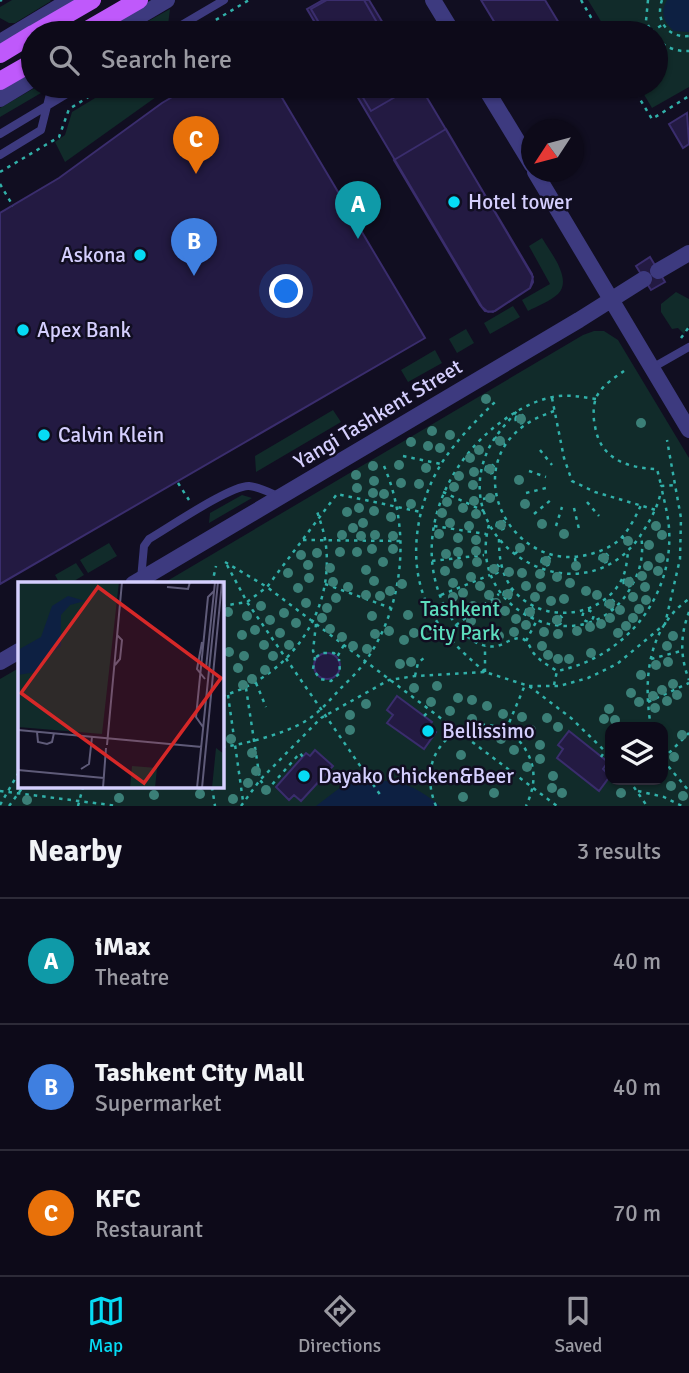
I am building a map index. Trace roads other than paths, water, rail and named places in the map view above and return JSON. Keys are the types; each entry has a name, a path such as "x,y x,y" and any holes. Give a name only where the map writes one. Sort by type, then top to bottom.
{"main road":[{"path":"56,21 92,0"},
{"path":"103,21 139,0"},
{"path":"1,43 21,38"},
{"path":"0,81 21,69"}],"street":[{"path":"36,21 70,0"},
{"path":"131,21 167,0"},
{"path":"433,0 446,21"},
{"path":"1,43 21,31"},
{"path":"0,99 21,86"},
{"path":"491,98 521,148"},
{"path":"541,182 689,430"},
{"name":"Yangi Tashkent Street","path":"137,581 689,253"},
{"path":"0,662 18,652"}],"lane":[{"path":"188,21 224,0"},
{"path":"0,155 41,130 49,98"},
{"path":"0,134 60,98"},
{"path":"652,368 689,347"},
{"path":"137,581 144,546 149,539 184,518 237,488 250,486 280,497"}],"water":[{"path":"667,0 689,0 689,32 674,31 668,25 663,13"},
{"path":"363,780 405,785 440,806 316,806 341,787"}],"place":[{"name":"KFC","path":"196,174"},
{"name":"Hotel tower","path":"454,202"},
{"name":"iMax","path":"358,239"},
{"name":"Askona","path":"140,255"},
{"name":"Tashkent City Mall","path":"194,276"},
{"name":"Apex Bank","path":"23,330"},
{"name":"Calvin Klein","path":"44,435"},
{"name":"Bellissimo","path":"428,731"},
{"name":"Dayako Chicken&Beer","path":"304,776"}],"park label":[{"name":"Tashkent City Park","path":"460,621"}]}
